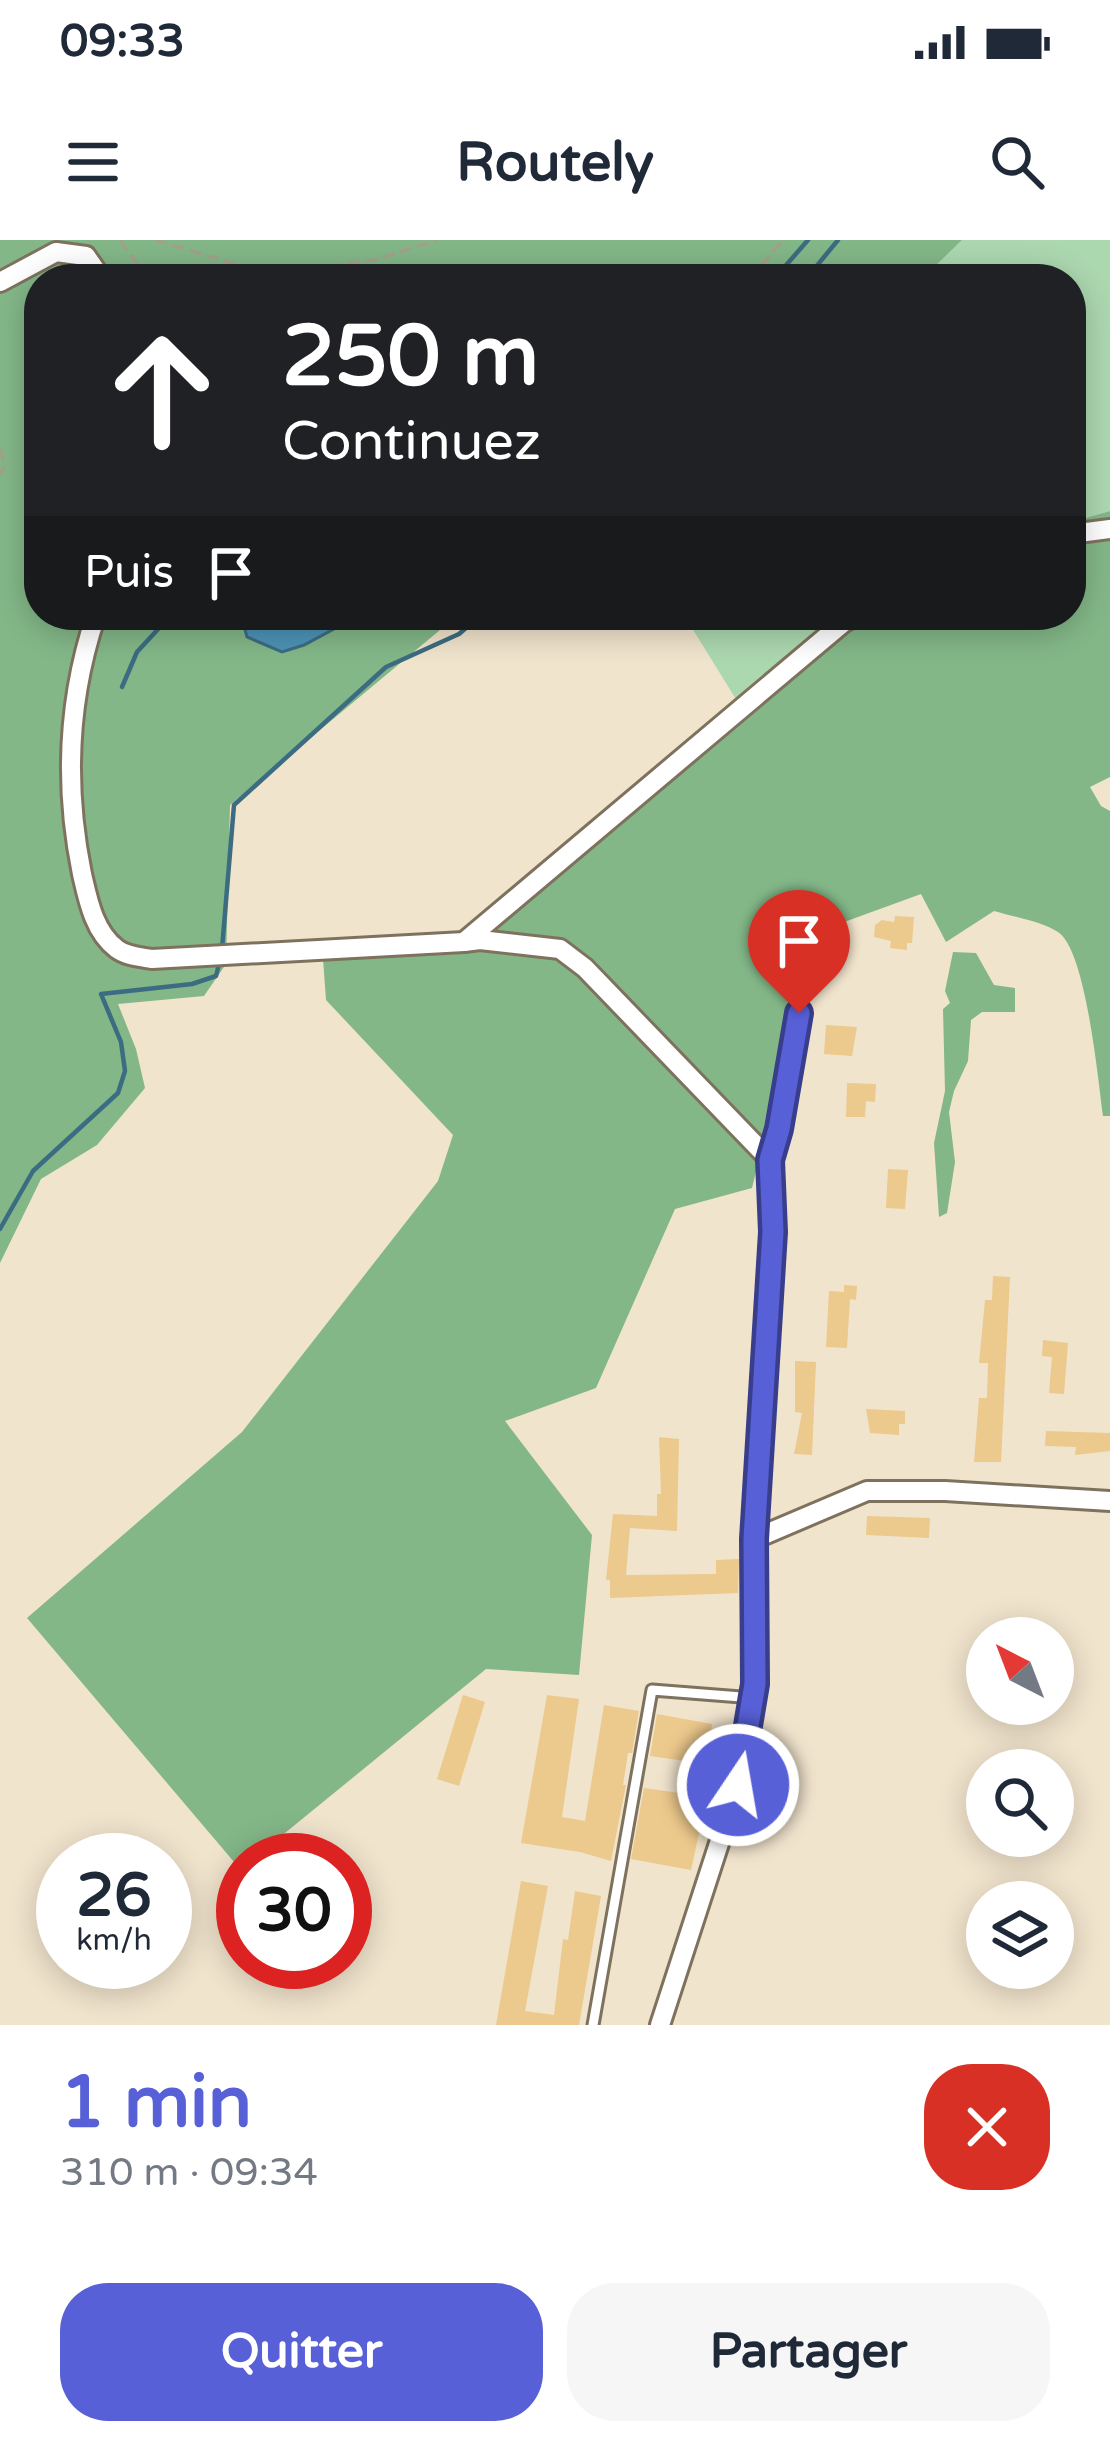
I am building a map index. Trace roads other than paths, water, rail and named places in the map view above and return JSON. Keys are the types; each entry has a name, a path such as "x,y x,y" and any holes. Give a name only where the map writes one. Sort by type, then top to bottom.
{"street":[{"path":"34,264 56,252 86,256 92,264"},
{"path":"92,630 76,688 71,820 94,920 118,951 135,957 220,957 480,940 560,949 586,968 770,1160 773,1232 754,1539 754,1698 738,1785 660,2025"},
{"path":"464,942 834,630"},
{"path":"754,1539 867,1491 1110,1501"}],"lane":[{"path":"770,1160 806,974"},
{"path":"593,2025 652,1690 754,1698"}],"water":[{"path":"245,630 332,630 282,652 247,637"}],"waterway":[{"path":"787,264 808,240"},
{"path":"818,264 838,240"},
{"path":"122,687 137,652 157,630"},
{"path":"222,949 234,805 386,667 464,630"},
{"path":"0,1229 33,1171 118,1093 125,1071 121,1042 101,994 192,984 216,976 220,960"}]}
